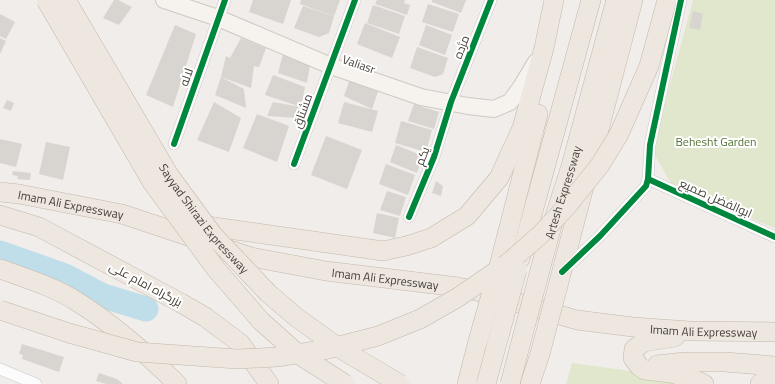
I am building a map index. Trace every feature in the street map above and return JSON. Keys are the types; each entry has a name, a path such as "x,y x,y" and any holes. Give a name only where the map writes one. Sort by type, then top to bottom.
{"highway":[{"name":"Sayyad Shirazi Expressway","path":"46,0 152,182 216,269 261,321 298,354 345,384"},
{"name":"Sayyad Shirazi Expressway","path":"66,0 169,175 213,235 268,293 296,317 339,348 400,384"},
{"path":"122,214 383,251 431,238 467,216 499,178 522,128 544,48 554,0"},
{"path":"467,384 478,341 508,268 567,0"},
{"name":"Artesh Expressway","path":"486,384 508,268 591,0"},
{"name":"Artesh Expressway","path":"510,384 540,270 616,0"},
{"path":"530,384 540,354 633,0"},
{"path":"0,310 69,333 137,352 237,360 277,357 328,350 378,336 420,319 463,294 508,263 540,235 568,205 600,165 619,134 649,66 667,0"},
{"name":"Imam Ali Expressway","path":"0,192 19,194 122,214 251,257 326,271 458,286 577,320 632,327 689,331 775,332"},
{"name":"بزرگراه امام علی","path":"0,215 39,227 205,317 240,343 270,384"},
{"path":"0,269 31,280 75,300 124,335 177,384"},
{"path":"689,331 676,336 644,342 634,348 633,358 640,367 645,370 671,373 690,378 704,384"},
{"path":"240,343 285,384"},
{"path":"534,384 540,354"},
{"path":"540,354 541,384"},
{"path":"640,367 685,362 719,362 775,366"},
{"path":"760,384 767,378 775,376"}],"main road":[{"name":"Valiasr","path":"164,0 218,18 331,66 421,97 494,109 510,102 521,87 544,48"}],"street":[{"name":"لاله","path":"174,144 225,0"},
{"name":"مشتاق","path":"294,164 355,0"},
{"name":"مژده","path":"451,102 491,0"},
{"path":"561,275 600,236 646,186 648,179 650,145 681,0"},
{"name":"یکم","path":"409,217 434,157 451,102"},
{"name":"ابوالفضل صمیع","path":"648,179 775,237"},
{"path":"0,369 36,384"}],"green space":[{"name":"Behesht Garden","path":"693,0 775,0 775,228 674,189 652,150"},
{"path":"572,363 667,376 691,384 566,384"}],"building":[{"path":"114,0 118,0 132,7 119,25 103,18"},
{"path":"253,0 291,0 283,24 249,12"},
{"path":"301,0 340,0 334,16 300,4"},
{"path":"377,0 405,0 404,3 410,5 407,15 375,4"},
{"path":"432,0 466,0 461,13 432,2"},
{"path":"428,4 459,14 453,32 422,22"},
{"path":"373,5 405,16 399,34 367,23"},
{"path":"303,6 334,16 329,33 319,37 294,28"},
{"path":"693,11 703,14 700,30 689,28"},
{"path":"0,14 15,22 6,39 0,36"},
{"path":"365,23 400,37 392,58 357,44"},
{"path":"175,25 196,34 173,107 146,95"},
{"path":"426,25 452,35 445,55 419,45"},
{"path":"0,38 6,41 0,54"},
{"path":"241,38 266,48 259,67 254,66 251,88 221,77 226,56 230,58"},
{"path":"417,47 448,58 443,74 435,77 410,68"},
{"path":"283,54 310,65 307,83 278,73"},
{"path":"273,75 305,87 301,107 265,95"},
{"path":"351,76 380,86 372,109 344,96"},
{"path":"221,77 244,89 246,108 215,95"},
{"path":"7,100 14,103 11,111 3,108"},
{"path":"214,102 241,118 229,152 197,140"},
{"path":"273,102 301,107 297,118 267,116"},
{"path":"344,102 378,111 372,132 338,123"},
{"path":"414,104 439,112 434,129 408,121"},
{"path":"257,114 289,126 277,162 243,148"},
{"path":"401,121 432,130 426,152 395,143"},
{"path":"326,136 362,150 347,189 311,175"},
{"path":"0,139 22,144 16,167 0,163"},
{"path":"46,142 70,147 63,180 39,174"},
{"path":"396,145 423,156 417,173 390,162"},
{"path":"386,164 415,175 408,195 379,184"},
{"path":"13,171 31,173 30,180 17,179 18,176 12,175"},
{"path":"436,181 443,186 441,196 432,193"},
{"path":"387,191 406,197 400,216 380,210"},
{"path":"377,213 399,218 395,238 373,233"},
{"path":"22,344 64,357 59,372 22,359 23,355 19,354"},
{"path":"99,373 117,379 123,384 106,384 96,381"}],"waterway":[{"path":"0,253 65,276 103,296 146,309"}],"cycle path":[{"path":"174,144 225,0"},
{"path":"294,164 355,0"},
{"path":"409,217 434,157 451,102 491,0"},
{"path":"562,272 600,236 646,186 648,179 650,145 681,0"},
{"path":"648,179 775,237"}]}
